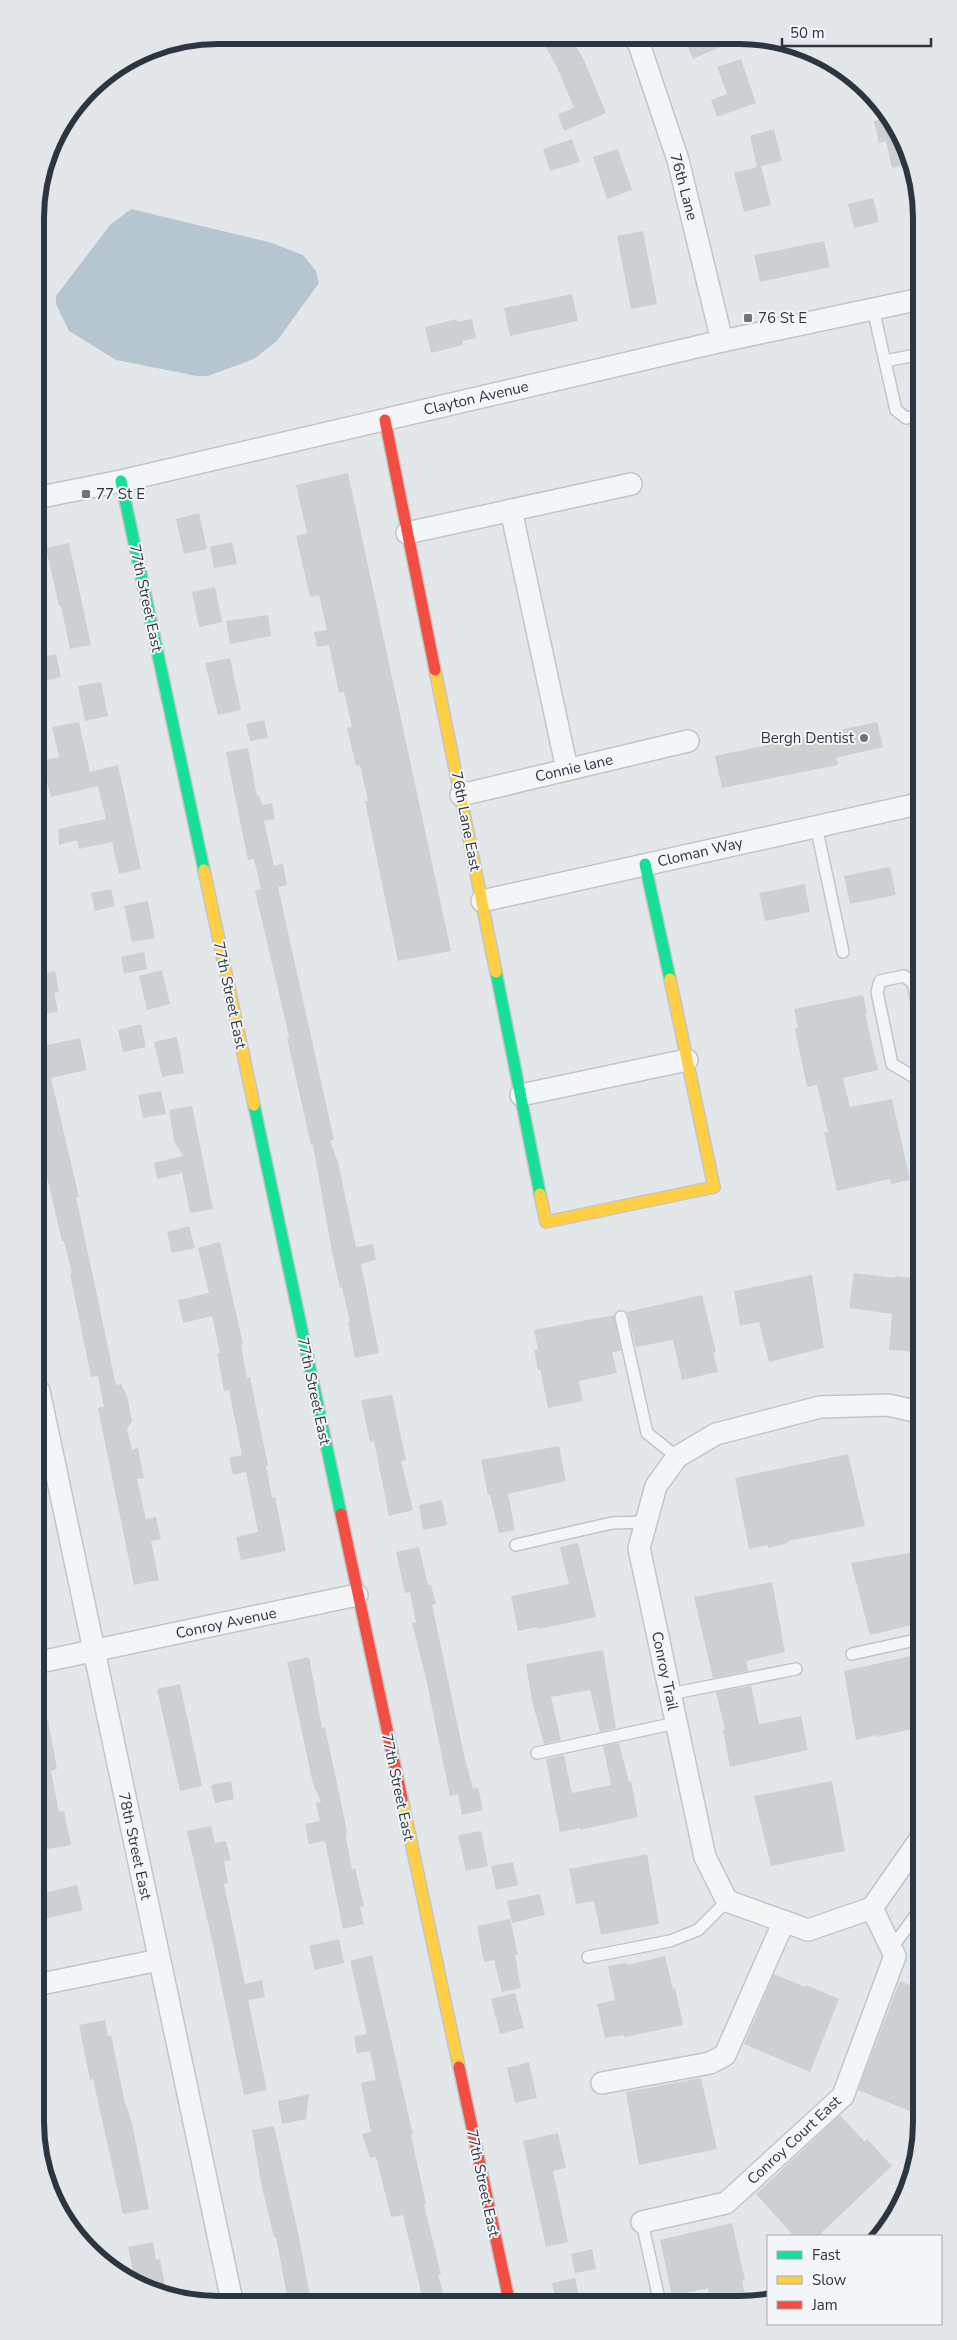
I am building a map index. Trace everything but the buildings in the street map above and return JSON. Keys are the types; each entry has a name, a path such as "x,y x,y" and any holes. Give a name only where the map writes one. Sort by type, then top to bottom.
{"street":[{"name":"76th Lane","path":"638,44 678,160 722,341"},
{"name":"Clayton Avenue","path":"44,496 121,481 722,341 913,301"},
{"name":"76th Lane East","path":"385,420 546,1222 714,1187 686,1060"},
{"name":"77th Street East","path":"121,481 357,1595 508,2296"},
{"path":"408,532 631,484"},
{"path":"511,510 567,769"},
{"name":"Connie lane","path":"461,795 688,741"},
{"name":"Cloman Way","path":"482,901 913,805"},
{"path":"521,1094 686,1060 645,864"},
{"name":"Conroy Trail","path":"727,1901 705,1857 639,1548 656,1486 677,1457 716,1434 820,1407 888,1404 913,1410"},
{"name":"78th Street East","path":"44,1415 231,2296"},
{"name":"Conroy Avenue","path":"44,1661 357,1595"},
{"path":"727,1901 808,1930 872,1908 913,1849"},
{"name":"Conroy Court East","path":"642,2222 726,2203 844,2096 895,1956 872,1908"},
{"path":"602,2083 710,2063 725,2055 784,1921"},
{"path":"44,1983 159,1960"}],"lane":[{"path":"873,309 896,410 906,418 913,417"},
{"path":"885,361 913,356"},
{"path":"816,826 843,952"},
{"path":"913,983 904,976 880,981 877,992 892,1064 913,1077"},
{"path":"621,1316 647,1433 677,1457"},
{"path":"516,1546 612,1523 646,1522"},
{"path":"852,1654 913,1641"},
{"path":"670,1694 796,1669"},
{"path":"537,1753 676,1723"},
{"path":"588,1957 670,1941 698,1930 727,1901"},
{"path":"891,1949 913,1919"},
{"path":"642,2222 658,2296"}],"water":[{"path":"131,209 269,242 303,255 316,271 319,283 277,341 254,359 208,376 197,376 116,360 69,331 56,304 56,296 110,225"}],"traffic: fast":[{"path":"121,481 204,870"},
{"path":"645,864 670,979"},
{"path":"496,972 540,1194"},
{"path":"254,1105 341,1514"}],"traffic: slow":[{"path":"435,670 496,972"},
{"path":"204,870 254,1105"},
{"path":"540,1194 546,1222 714,1187 670,979"},
{"path":"402,1799 459,2067"}],"traffic: jam":[{"path":"385,420 435,670"},
{"path":"341,1514 402,1799"},
{"path":"459,2067 508,2296"}],"place":[{"name":"76 St E","path":"748,318"},
{"name":"77 St E","path":"86,494"},
{"name":"Bergh Dentist","path":"864,738"}]}
